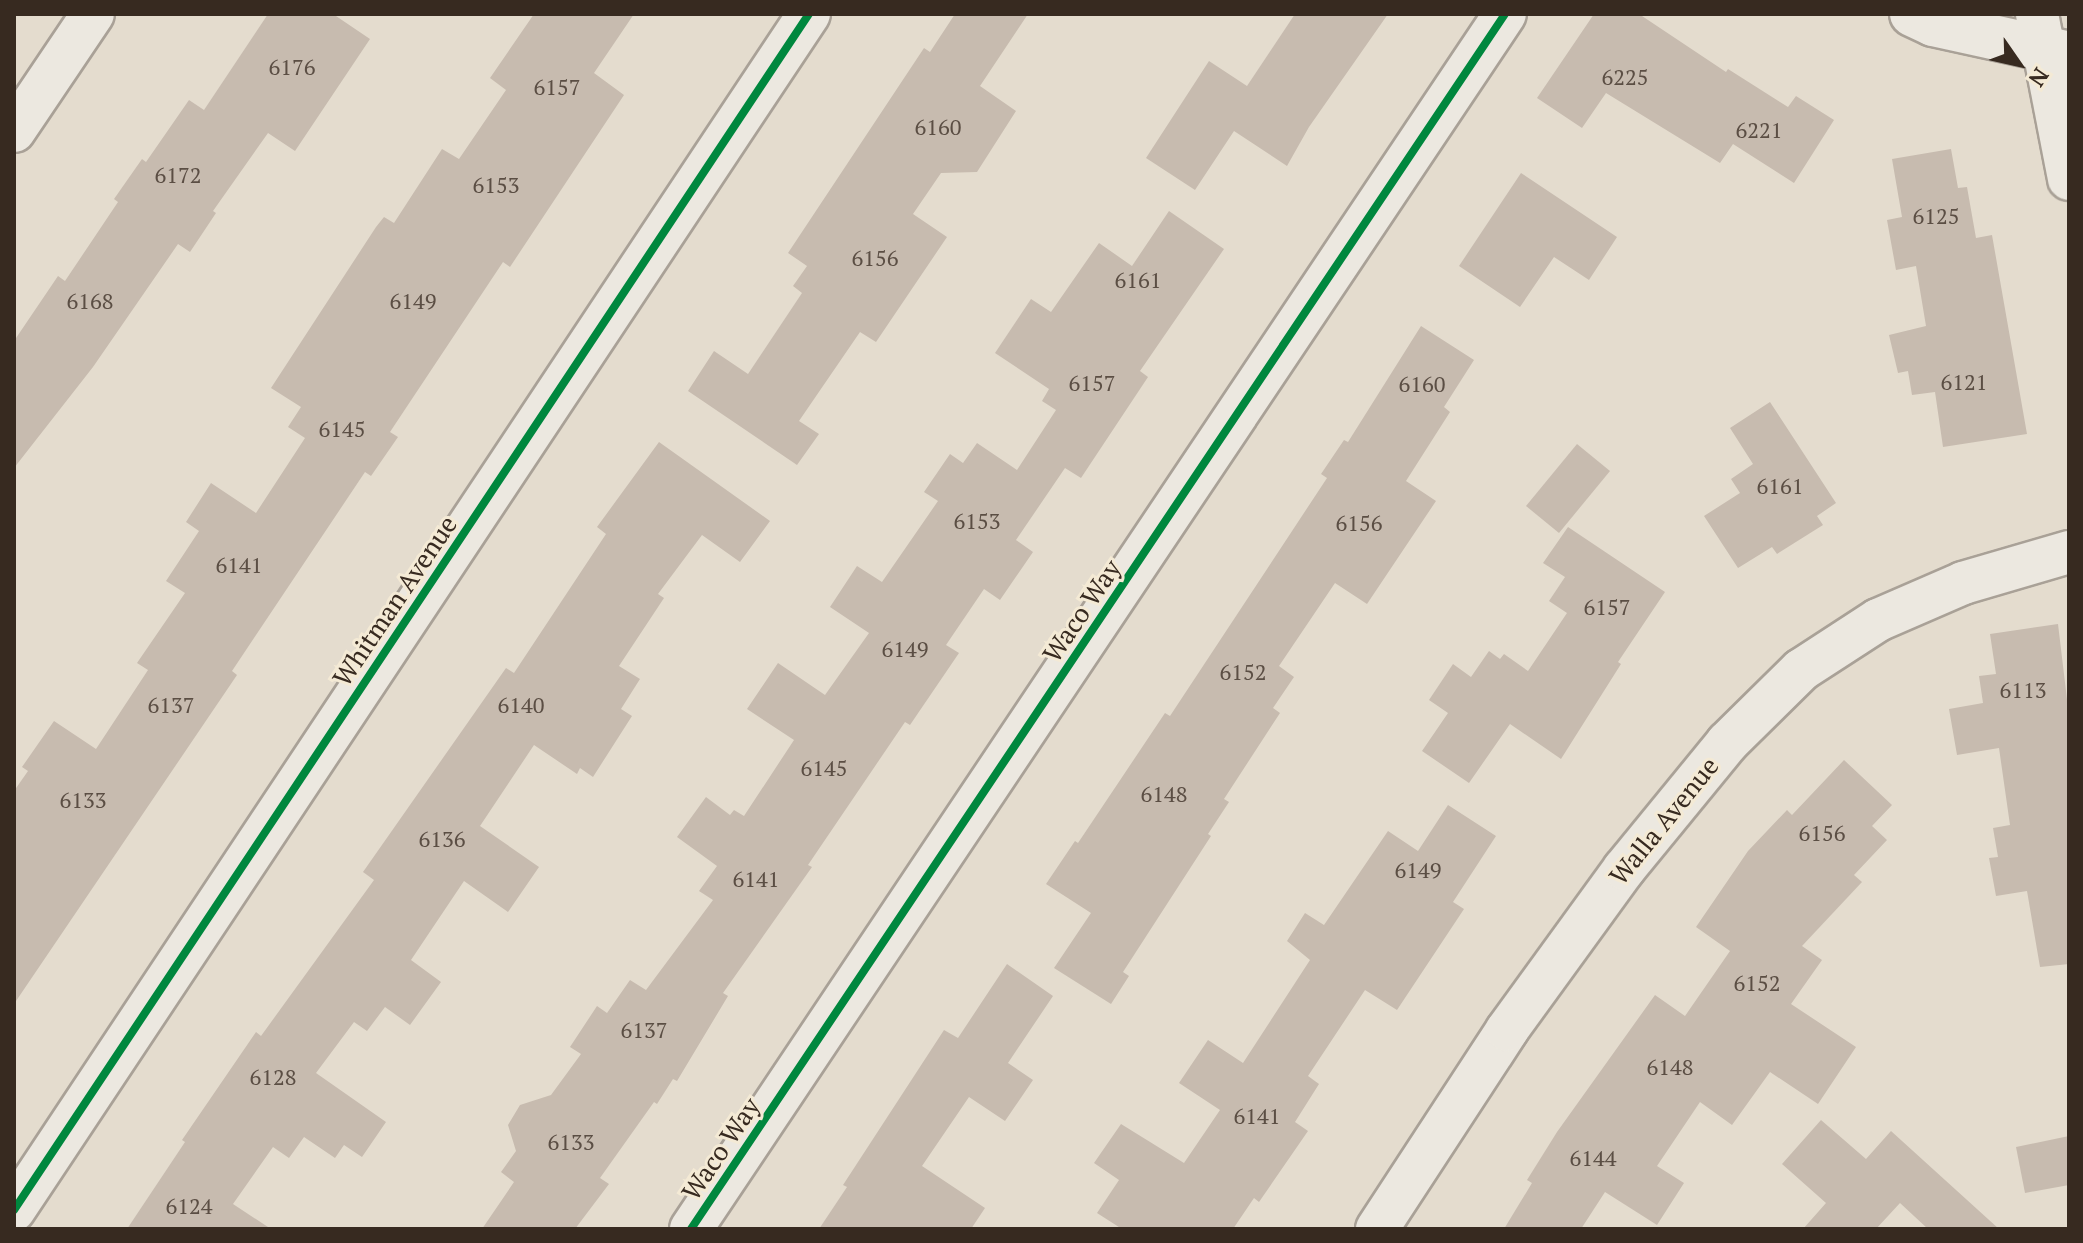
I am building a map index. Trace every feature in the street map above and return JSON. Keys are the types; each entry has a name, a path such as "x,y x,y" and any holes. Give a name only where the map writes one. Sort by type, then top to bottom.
{"main road":[{"path":"1912,14 1933,24 2050,39"}],"street":[{"path":"14,131 93,14"},
{"name":"Whitman Avenue","path":"14,1210 809,14"},
{"name":"Waco Way","path":"691,1229 1505,14"},
{"path":"2050,39 2069,179"},
{"name":"Walla Avenue","path":"1377,1229 1507,1030 1624,869 1727,743 1769,701 1801,670 1878,620 1963,583 2069,552"}],"building":[{"path":"268,14 333,14 370,39 295,151 268,133 213,211 216,213 190,252 178,244 93,367 14,468 14,341 58,276 65,281 118,202 114,199 142,159 146,162 189,100 204,110"},
{"path":"534,14 634,14 594,73 624,95 510,267 503,262 390,432 398,437 371,476 365,472 232,671 237,675 14,1004 14,791 28,771 22,767 54,721 96,749 148,670 137,663 185,593 166,581 199,531 186,522 211,483 256,513 305,438 288,427 301,407 271,388 384,217 394,223 442,149 459,159 506,90 490,78"},
{"path":"955,14 1028,14 980,86 1016,111 977,172 941,173 913,214 947,237 876,342 860,332 799,421 819,434 797,465 688,391 714,351 748,374 802,293 793,286 807,266 788,253 924,48 930,52"},
{"path":"1295,14 1388,14 1309,127 1287,166 1234,131 1195,190 1146,158 1209,61 1247,86"},
{"path":"1594,14 1639,14 1726,72 1728,69 1788,107 1796,96 1834,120 1794,183 1733,144 1720,163 1606,93 1582,128 1537,98"},
{"path":"1951,149 1958,188 1967,187 1976,238 1992,235 2027,434 1943,447 1935,392 1912,395 1908,371 1898,373 1889,335 1926,326 1916,266 1896,270 1887,220 1902,217 1892,159"},
{"path":"1521,173 1617,237 1589,280 1554,257 1520,307 1459,266"},
{"path":"1169,211 1224,249 1140,371 1148,377 1081,478 1065,468 1016,540 1033,552 1000,600 984,589 946,645 959,653 910,725 905,722 808,865 812,867 723,993 728,996 677,1081 673,1079 657,1104 654,1102 600,1178 609,1184 575,1229 482,1229 514,1182 501,1172 516,1151 508,1125 520,1105 551,1095 581,1054 570,1047 597,1006 607,1013 630,980 646,990 713,900 699,891 717,866 677,837 706,797 730,815 734,810 744,816 794,740 747,709 778,663 825,695 869,633 830,607 857,566 882,582 938,501 924,492 950,454 963,463 977,443 1017,470 1056,410 1042,401 1049,389 995,353 1031,299 1051,312 1099,243 1132,266"},
{"path":"1421,326 1474,360 1444,407 1450,412 1406,481 1436,501 1367,604 1335,583 1279,666 1294,677 1273,708 1280,713 1224,799 1229,802 1208,834 1211,836 1123,972 1129,976 1111,1004 1054,968 1091,913 1046,884 1075,841 1078,843 1165,713 1170,716 1327,478 1321,474 1344,440 1348,442"},
{"path":"1770,402 1836,503 1817,516 1823,525 1777,554 1772,547 1738,568 1704,516 1740,493 1731,479 1753,464 1730,428"},
{"path":"659,442 770,521 740,562 702,535 658,594 664,598 619,666 640,679 621,709 632,716 593,777 580,768 577,774 534,745 480,826 539,867 508,912 464,881 411,960 441,982 410,1025 385,1007 367,1031 354,1022 316,1073 386,1122 362,1157 344,1145 335,1158 304,1137 289,1158 273,1147 233,1204 271,1229 127,1229 185,1142 182,1140 256,1032 261,1036 374,880 363,872 506,668 514,673 606,534 597,527"},
{"path":"1577,444 1610,471 1559,533 1526,506"},
{"path":"1568,527 1665,592 1618,662 1621,664 1561,759 1510,724 1469,783 1422,751 1448,713 1429,700 1453,664 1471,677 1489,651 1500,659 1504,654 1528,671 1567,613 1549,601 1565,577 1543,563"},
{"path":"2058,624 2069,716 2069,964 2040,967 2027,891 1996,896 1989,858 1998,857 1993,828 2010,825 1999,748 1957,755 1949,709 1983,703 1979,676 1996,674 1990,634"},
{"path":"1844,760 1892,805 1872,826 1887,840 1854,875 1862,882 1802,946 1822,960 1791,1004 1856,1047 1818,1104 1770,1072 1732,1125 1700,1102 1657,1166 1684,1183 1657,1225 1605,1192 1581,1229 1504,1229 1532,1183 1527,1180 1557,1132 1655,995 1685,1016 1730,951 1696,927 1748,851 1787,810 1792,815"},
{"path":"1448,805 1496,836 1453,902 1464,909 1397,1010 1365,990 1308,1076 1319,1084 1295,1122 1308,1131 1259,1202 1254,1198 1233,1229 1122,1229 1097,1213 1119,1180 1094,1163 1121,1124 1184,1163 1220,1110 1179,1083 1208,1040 1243,1063 1310,960 1287,941 1305,913 1324,925 1388,831 1418,851"},
{"path":"1007,964 1053,996 1008,1063 1033,1080 1005,1121 969,1097 922,1166 985,1208 971,1229 819,1229 847,1187 843,1185 944,1030 958,1038"},
{"path":"1821,1120 1866,1159 1891,1131 1999,1229 1928,1229 1900,1203 1876,1229 1803,1229 1826,1203 1782,1164"},
{"path":"2069,1136 2069,1185 2025,1193 2016,1147"}],"cycle path":[{"path":"14,1210 809,14"},
{"path":"691,1229 1505,14"}]}
